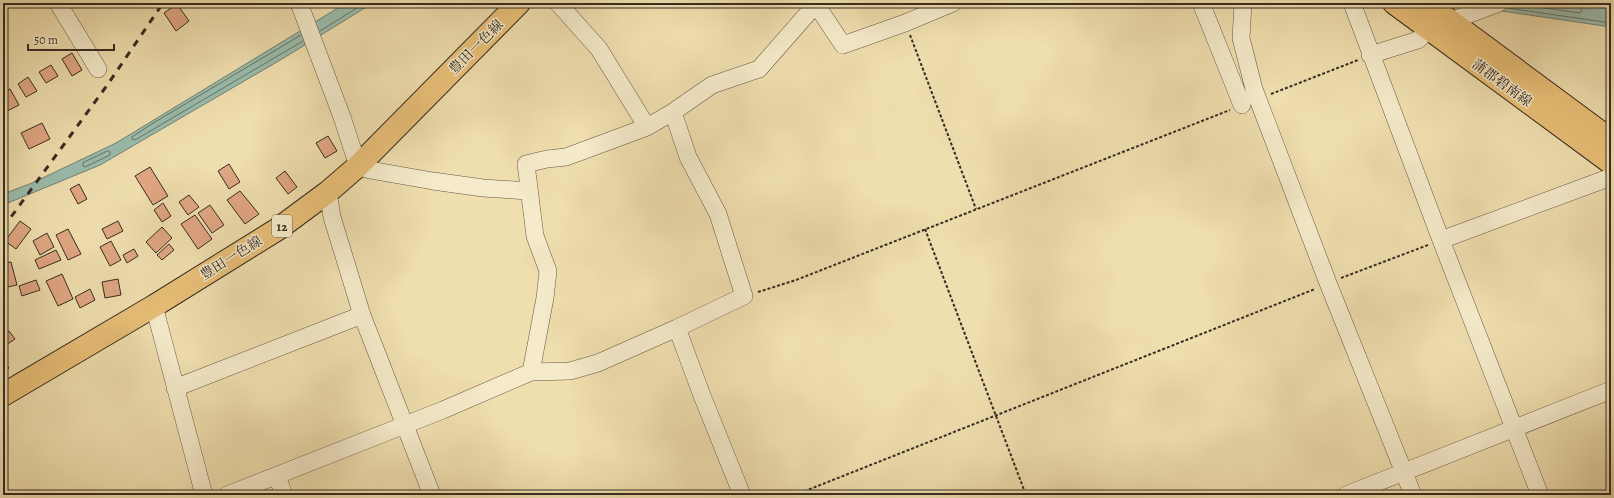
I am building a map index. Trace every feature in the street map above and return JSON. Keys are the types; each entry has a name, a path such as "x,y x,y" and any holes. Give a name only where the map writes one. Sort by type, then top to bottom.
{"main road":[{"name":"豊田一色線","path":"3,395 154,306 278,229 328,192 358,166 519,3"},
{"name":"蒲郡碧南線","path":"1394,3 1611,163"},
{"name":"蒲郡碧南線","path":"1426,3 1611,140"}],"street":[{"path":"58,3 98,69"},
{"path":"299,3 342,117 358,166 370,170 433,181 483,188 529,191"},
{"path":"558,3 599,49 647,127"},
{"path":"530,372 545,298 548,271 535,236 526,164 546,159 566,157 647,127 674,112 712,85 759,69 815,4 843,45 905,23 953,3"},
{"path":"1201,3 1242,106"},
{"path":"1243,3 1241,38 1254,89 1328,283 1413,495"},
{"path":"1352,3 1370,55 1540,495"},
{"path":"1451,21 1499,3"},
{"path":"1370,55 1418,40 1429,29"},
{"path":"227,495 406,426 530,372 570,371 598,363 744,296 718,214 688,157 674,112"},
{"path":"1441,240 1611,177"},
{"path":"328,192 332,217 362,315 432,495"},
{"path":"154,306 204,495"},
{"path":"175,388 362,315"},
{"path":"677,328 701,393 742,495"},
{"path":"1346,495 1611,390"},
{"path":"277,476 284,495"}],"path":[{"path":"905,23 976,209"},
{"path":"1258,99 1370,55"},
{"path":"744,296 796,280 1242,106"},
{"path":"925,229 1026,495"},
{"path":"795,495 1328,283 1441,240"}],"water":[{"path":"346,3 373,3 282,59 100,165 3,205 3,194 32,183 116,143"},
{"path":"1447,3 1576,3 1611,8 1611,27"}],"building":[{"path":"177,4 189,21 176,31 164,13"},
{"path":"72,53 82,70 72,76 62,59"},
{"path":"51,65 58,76 46,83 39,72"},
{"path":"28,77 37,91 26,97 18,84"},
{"path":"10,89 19,105 7,111 3,103 3,92"},
{"path":"42,123 50,139 29,149 21,133"},
{"path":"328,136 337,151 325,158 316,143"},
{"path":"229,164 240,182 229,189 218,171"},
{"path":"150,167 168,196 153,205 135,176"},
{"path":"285,171 297,187 288,194 276,178"},
{"path":"79,184 87,199 78,204 70,189"},
{"path":"240,191 259,214 245,224 227,200"},
{"path":"189,195 199,207 188,215 179,202"},
{"path":"163,203 171,216 162,222 154,210"},
{"path":"210,205 224,225 212,233 198,213"},
{"path":"195,215 212,239 198,249 181,224"},
{"path":"20,221 31,229 16,249 5,241"},
{"path":"118,221 123,231 107,239 102,229"},
{"path":"162,227 172,238 156,253 146,242"},
{"path":"68,229 81,254 68,260 56,235"},
{"path":"47,233 54,247 40,255 33,241"},
{"path":"111,241 121,260 110,266 100,247"},
{"path":"169,244 174,250 162,260 157,255"},
{"path":"134,249 138,256 127,263 123,255"},
{"path":"56,250 61,260 39,269 35,260"},
{"path":"11,262 17,285 3,288 3,263"},
{"path":"62,274 73,299 58,306 46,281"},
{"path":"118,279 121,295 105,298 102,282"},
{"path":"36,280 40,290 22,296 19,286"},
{"path":"90,289 95,300 80,308 75,297"},
{"path":"9,331 15,339 3,347 3,335"},
{"path":"3,361 9,368 3,372"}],"railway":[{"path":"3,228 108,84 163,3"}]}
